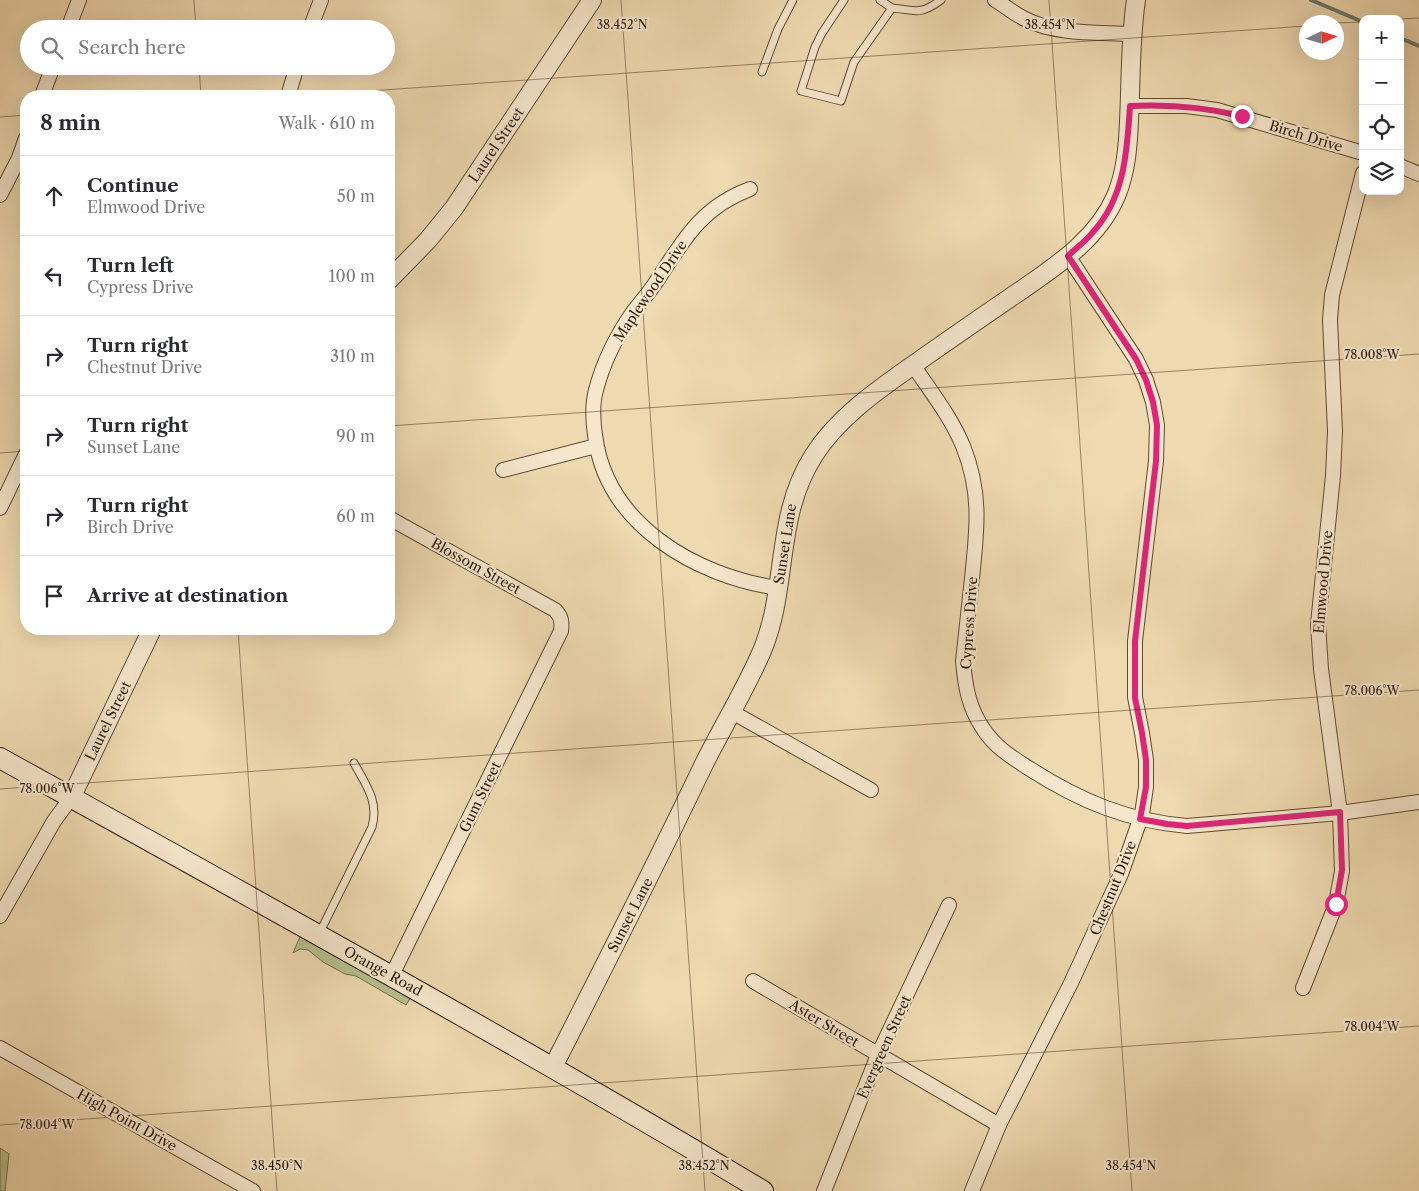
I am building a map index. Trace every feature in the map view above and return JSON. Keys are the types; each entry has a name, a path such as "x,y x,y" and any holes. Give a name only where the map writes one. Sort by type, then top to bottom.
{"main road":[{"name":"Orange Road","path":"0,758 392,975 553,1067 762,1191"}],"street":[{"path":"71,20 79,0"},
{"path":"313,20 321,0"},
{"name":"Laurel Street","path":"395,269 428,240 454,208 592,0"},
{"path":"995,0 1025,19 1058,30 1132,34"},
{"name":"Sunset Lane","path":"553,1067 763,648 770,628 778,588 787,521 794,494 802,475 815,453 832,430 846,417 913,365 1068,256 1093,232 1106,215 1116,196 1127,152 1132,34 1136,0"},
{"path":"44,90 50,75"},
{"path":"290,90 294,75"},
{"name":"Birch Drive","path":"1130,106 1186,106 1217,110 1359,152"},
{"path":"0,196 20,155"},
{"path":"1404,168 1419,174"},
{"name":"Maplewood Drive","path":"750,189 722,202 692,228 650,291 633,312 602,371 596,392 594,427 596,446 603,471 614,492 641,525 662,543 682,556 735,580 778,588"},
{"name":"Elmwood Drive","path":"1303,988 1336,904 1340,888 1342,864 1340,812 1321,669 1318,624 1334,458 1334,386 1330,320 1332,295 1359,189"},
{"name":"Chestnut Drive","path":"972,1191 999,1125 1071,983 1121,874 1140,819 1146,787 1146,760 1135,698 1135,641 1156,461 1157,425 1153,402 1146,380 1136,359 1068,256"},
{"name":"Cypress Drive","path":"913,365 956,432 971,470 976,494 978,519 964,661 965,683 977,718 996,745 1013,759 1082,799 1140,819 1167,824 1187,826 1340,812 1419,802"},
{"path":"503,470 596,446"},
{"path":"0,508 20,466"},
{"name":"Blossom Street","path":"395,521 555,610 561,617"},
{"name":"Gum Street","path":"392,975 560,632 561,617"},
{"name":"Laurel Street","path":"0,916 42,841 71,798 149,635"},
{"path":"732,712 871,790"},
{"name":"Evergreen Street","path":"824,1191 878,1055 949,905"},
{"name":"Aster Street","path":"753,982 999,1125"},
{"name":"High Point Drive","path":"0,1048 253,1191"}],"lane":[{"path":"762,72 778,29 793,0"},
{"path":"844,0 822,32 815,47 801,91 841,101 854,62 892,8"},
{"path":"880,0 892,8 908,12 929,8 941,0"},
{"path":"318,935 372,827 375,817 375,806 372,798 354,763"}],"green space":[{"path":"302,932 413,994 406,1005 356,976 345,974 323,962 308,950 300,949 293,953"},
{"path":"0,1148 9,1154 5,1191 0,1191"}],"waterway":[{"path":"1311,0 1359,20"},
{"path":"1404,40 1419,46"}],"route":[{"path":"1242,116 1217,110 1186,106 1130,106 1127,152 1116,196 1106,215 1093,232 1068,256 1136,359 1146,380 1153,402 1157,425 1156,461 1135,641 1135,698 1146,760 1146,787 1140,819 1187,826 1340,812 1342,870 1336,904"}]}
